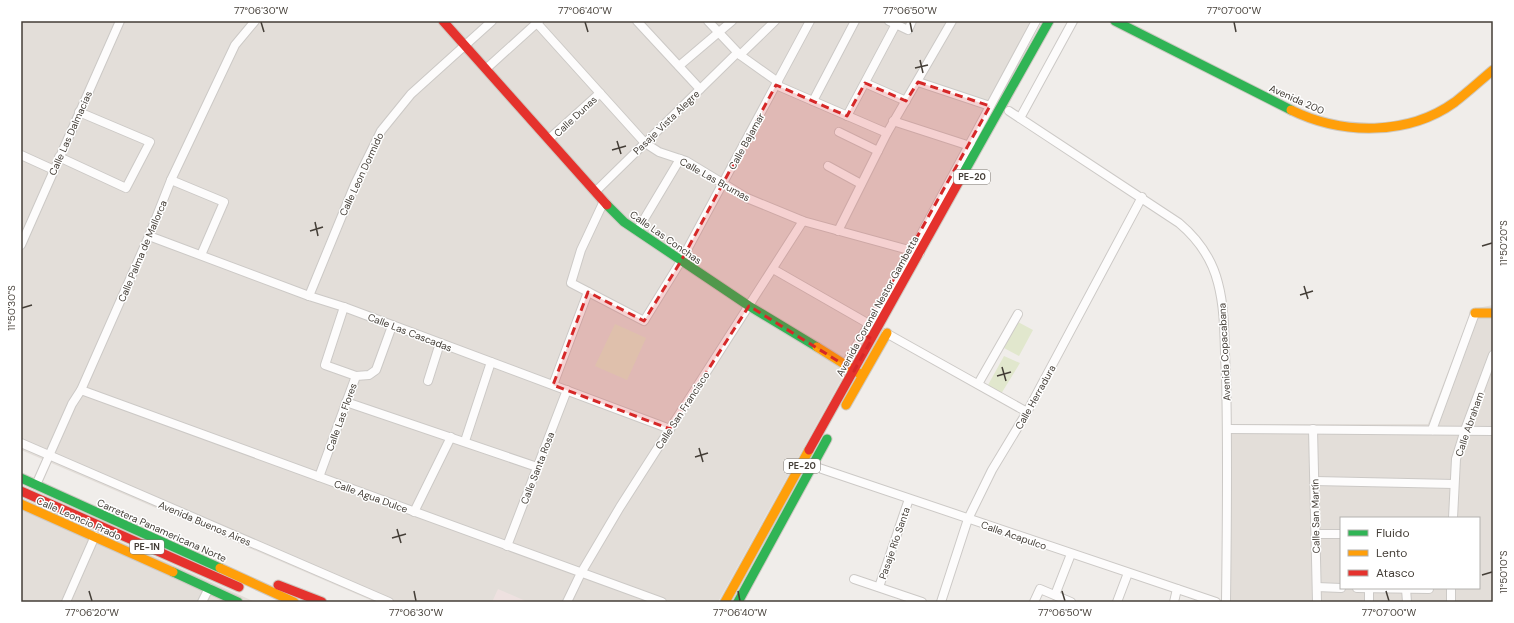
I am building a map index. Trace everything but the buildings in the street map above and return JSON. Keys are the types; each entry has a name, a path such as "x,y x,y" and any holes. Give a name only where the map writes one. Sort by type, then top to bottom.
{"main road":[{"name":"Calle Las Conchas","path":"443,21 595,192 624,222 749,306 862,376"},
{"name":"Avenida Coronel Nestor Gambetta","path":"725,602 883,319 916,252 978,149 1048,21"},
{"name":"Avenida Coronel Nestor Gambetta","path":"978,149 1009,111 1059,21"},
{"name":"Avenida 200","path":"1115,21 1304,116 1342,127 1372,129 1414,122 1436,113 1455,102 1493,70"},
{"path":"1475,313 1493,314"},
{"path":"843,410 888,330"},
{"name":"PE-20","path":"738,602 832,431"},
{"name":"Carretera Panamericana Norte","path":"21,478 294,602"},
{"name":"Carretera Panamericana Norte","path":"21,491 273,602"},
{"name":"Calle Leoncio Prado","path":"21,504 238,602"},
{"path":"221,568 272,583 322,602"}],"street":[{"name":"Calle Las Dalmacias","path":"21,245 120,21"},
{"name":"Calle Palma de Mallorca","path":"36,485 72,404 81,390 149,236 171,180 235,45 255,21"},
{"name":"Calle Leon Dormido","path":"310,296 355,184 381,131 411,94 492,21"},
{"path":"637,21 700,89"},
{"path":"708,21 738,54 777,83 813,101 887,133"},
{"path":"679,66 720,33 732,21"},
{"name":"Pasaje Vista Alegre","path":"595,192 700,89 775,21"},
{"name":"Calle Bajamar","path":"588,292 644,321 681,261 810,21"},
{"path":"813,101 855,21"},
{"path":"847,116 865,83 893,23 908,30 912,21"},
{"path":"838,231 893,121 918,82 952,21"},
{"path":"893,121 978,149 990,106 1036,21"},
{"path":"1020,118 1073,21"},
{"path":"486,68 537,22"},
{"name":"Calle Las Brumas","path":"537,22 645,143 659,152 680,159 747,198 804,221 916,252"},
{"path":"918,82 990,106"},
{"path":"865,83 906,101"},
{"name":"Calle Dunas","path":"549,140 600,93"},
{"name":"Avenida Copacabana","path":"1009,111 1142,197 1192,234 1203,249 1218,283 1224,321 1227,429 1226,602"},
{"path":"59,157 126,188 150,142 80,112"},
{"path":"839,132 878,151"},
{"path":"21,155 54,170"},
{"path":"637,231 680,159"},
{"path":"828,166 861,184"},
{"path":"171,180 224,202 201,256"},
{"name":"Calle Herradura","path":"941,602 968,519 992,470 1027,412 1142,197"},
{"path":"553,385 588,292 571,282 581,250 604,201"},
{"name":"Calle San Francisco","path":"567,602 581,572 670,428 804,221"},
{"name":"Calle Las Cascadas","path":"149,236 310,296 344,306 392,326 670,428"},
{"path":"845,366 875,314 916,252"},
{"path":"773,269 869,324"},
{"path":"344,306 325,365 356,376"},
{"path":"1432,430 1475,313"},
{"path":"875,314 883,319"},
{"path":"978,384 1018,314"},
{"name":"Calle Las Flores","path":"319,478 356,376 369,375 376,370 392,326"},
{"path":"888,330 1027,412"},
{"path":"863,334 872,339"},
{"path":"428,381 440,343"},
{"name":"Calle Abraham","path":"1453,517 1456,459 1465,430 1493,355"},
{"path":"464,442 491,362"},
{"name":"Calle Agua Dulce","path":"81,390 662,602"},
{"name":"Calle Santa Rosa","path":"507,546 567,390"},
{"path":"346,402 537,467"},
{"path":"1227,429 1493,431"},
{"name":"Calle San Martín","path":"1313,429 1318,602"},
{"path":"414,512 451,437"},
{"name":"Avenida Buenos Aires","path":"21,443 389,602"},
{"name":"Calle Acapulco","path":"813,466 1070,554 1216,602"},
{"path":"1314,482 1454,484"},
{"name":"Pasaje Río Santa","path":"879,587 909,499"},
{"path":"1316,534 1340,534"},
{"path":"66,602 94,536"},
{"path":"1055,594 1070,554"},
{"path":"1117,602 1128,573"},
{"path":"854,579 922,602"},
{"path":"1317,587 1340,588"},
{"path":"202,602 209,588"},
{"path":"1034,602 1040,589 1072,602"},
{"path":"1174,602 1176,589"},
{"path":"1369,589 1369,602"},
{"path":"1407,602 1406,589 1429,589"},
{"path":"1451,589 1451,602"}],"highlighted area":[{"path":"918,82 990,106 863,334 872,339 854,371 749,306 670,429 553,385 588,292 644,321 681,261 776,85 847,116 865,83 906,101"}],"shaded area":[{"path":"21,21 1040,21 718,602 375,602 21,450"},
{"path":"1493,305 1493,602 1231,602 1231,424 1428,424 1472,309"},
{"path":"21,498 207,580 255,602 21,602"},
{"path":"498,589 528,602 492,602"}],"green space":[{"path":"1018,322 1033,330 1019,356 1004,348"},
{"path":"615,324 646,338 627,380 595,366"},
{"path":"1004,356 1020,363 1001,394 988,385"}],"traffic: fast":[{"path":"963,174 1049,21"},
{"path":"1115,21 1291,110"},
{"path":"607,205 624,222 749,306 817,347"},
{"path":"738,602 827,439"},
{"path":"21,478 220,568"},
{"path":"173,572 238,602"}],"traffic: slow":[{"path":"1291,110 1332,124 1374,128 1396,126 1417,121 1437,113 1455,102 1493,70"},
{"path":"1475,313 1493,313"},
{"path":"846,405 887,333"},
{"path":"817,347 860,374"},
{"path":"725,602 809,450"},
{"path":"21,504 173,572"},
{"path":"220,568 294,602"}],"traffic: jam":[{"path":"443,21 607,205"},
{"path":"809,450 963,174"},
{"path":"21,491 239,587"},
{"path":"278,585 322,602"}]}
